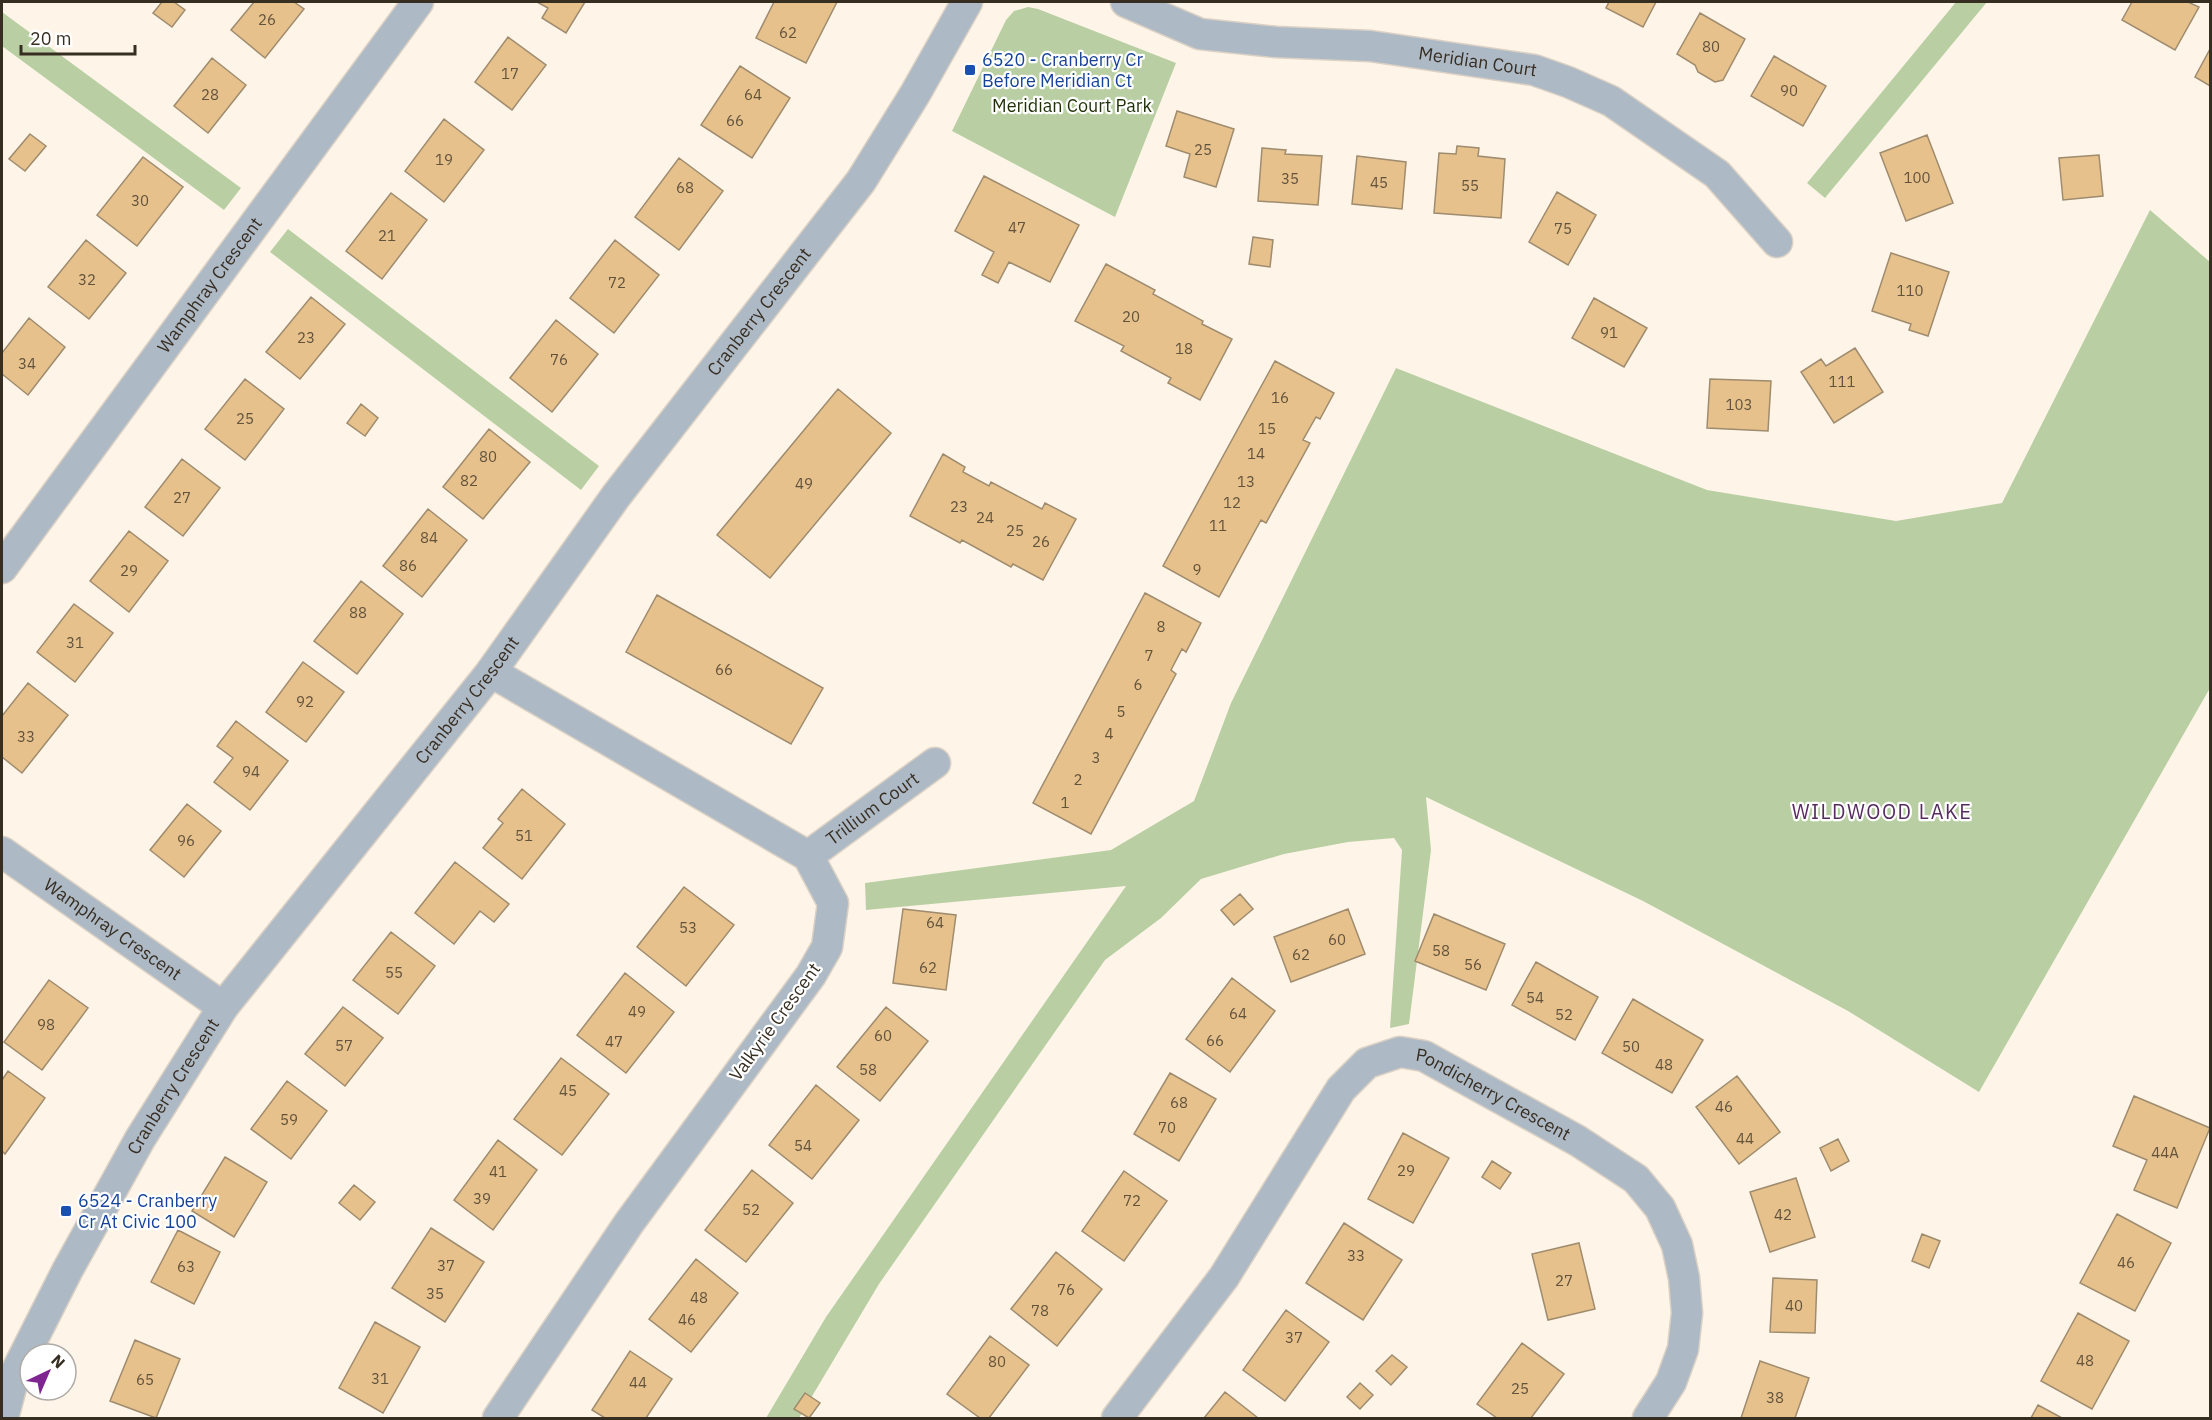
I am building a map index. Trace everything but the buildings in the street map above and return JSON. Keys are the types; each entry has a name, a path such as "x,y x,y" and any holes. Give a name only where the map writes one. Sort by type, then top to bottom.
{"street":[{"name":"Wamphray Crescent","path":"2,568 418,2"},
{"name":"Cranberry Crescent","path":"3,1419 8,1372 140,1139 223,1006 491,672 616,496 861,181 915,94 967,2"},
{"name":"Meridian Court","path":"1126,2 1200,34 1276,42 1370,46 1534,70 1568,82 1611,101 1717,174 1777,242"},
{"path":"491,672 808,856"},
{"name":"Trillium Court","path":"808,856 935,763"},
{"name":"Wamphray Crescent","path":"2,852 223,1006"},
{"name":"Valkyrie Crescent","path":"498,1419 629,1223 811,975 827,947 833,903 808,856"},
{"name":"Pondicherry Crescent","path":"1118,1419 1224,1276 1341,1089 1367,1063 1400,1052 1424,1056 1452,1069 1578,1141 1636,1179 1660,1208 1677,1245 1687,1313 1683,1349 1671,1382 1648,1419"}],"green space":[{"path":"1956,2 1987,2 1825,198 1807,183"},
{"name":"Meridian Court Park","path":"1028,7 1176,63 1115,217 952,131 1006,20 1014,11"},
{"path":"2,12 241,188 224,210 2,46"},
{"path":"2150,210 2210,262 2210,688 1979,1092 1848,1011 1643,901 1426,797 1431,850 1409,1024 1390,1028 1402,850 1394,838 1348,842 1284,854 1201,879 1161,918 1105,960 879,1284 799,1418 766,1418 826,1317 1126,886 866,910 865,883 1111,850 1194,801 1231,703 1396,368 1707,490 1896,521 2002,503"},
{"path":"288,229 599,466 581,490 270,252"}],"place":[{"name":"6520 - Cranberry Cr Before Meridian Ct","path":"970,70"},
{"name":"6524 - Cranberry Cr At Civic 100","path":"66,1211"}],"district":[{"name":"WILDWOOD LAKE","path":"1882,812"}]}
